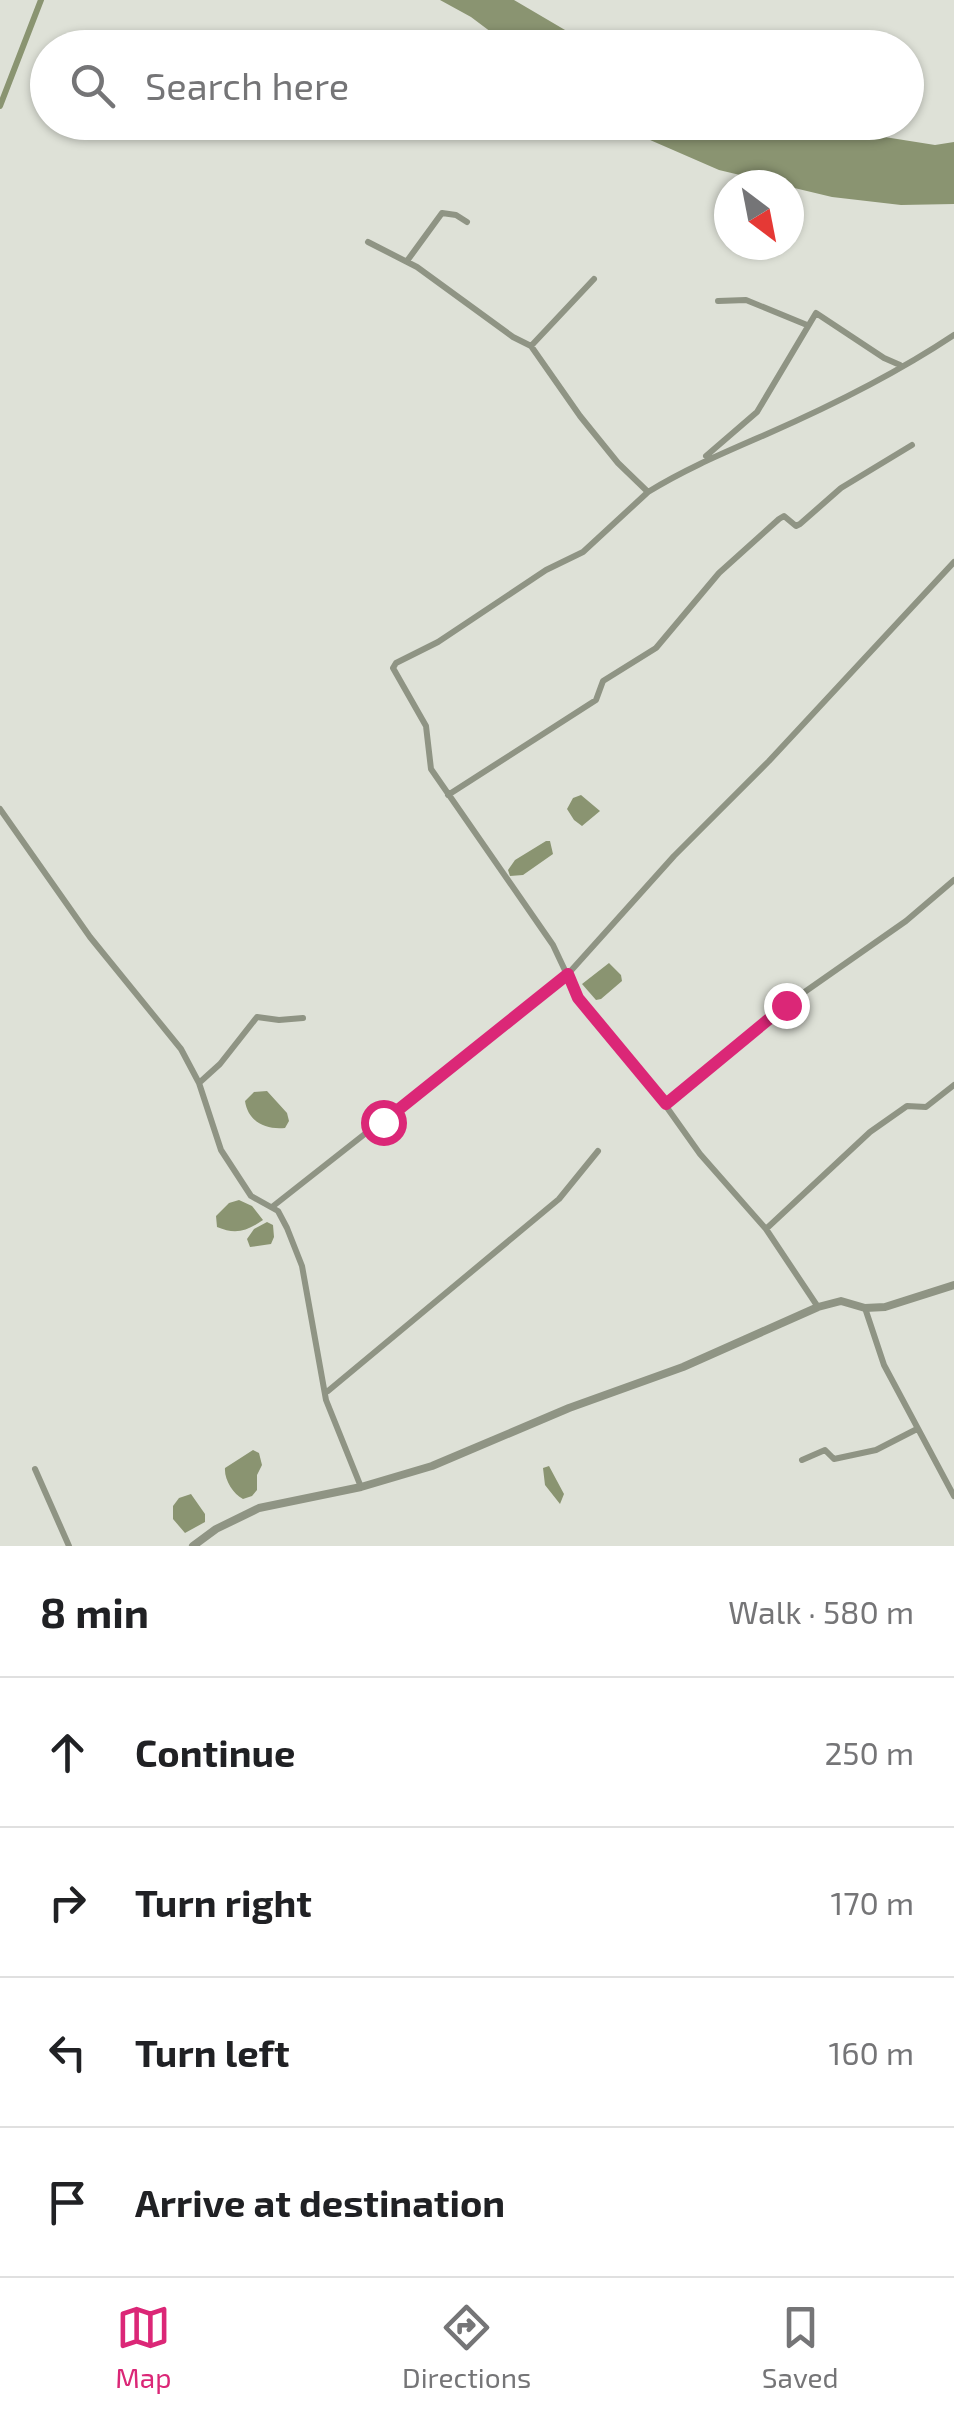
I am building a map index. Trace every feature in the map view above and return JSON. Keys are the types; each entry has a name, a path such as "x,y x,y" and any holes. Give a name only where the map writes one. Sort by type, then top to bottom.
{"street":[{"path":"407,261 442,213 468,222"},
{"path":"368,242 407,261 531,346 580,416 648,492"},
{"path":"531,346 594,279"},
{"path":"718,300 746,300 808,325"},
{"path":"696,464 757,412 814,315 819,313 902,366"},
{"path":"818,1307 766,1229 700,1154 666,1104 578,998 553,945 431,769 429,734 395,674 396,663 438,642 546,570 583,552 648,492 696,464 791,423 954,335"},
{"path":"448,795 596,700 603,680 656,648 719,574 779,519 784,516 796,526 800,524 842,488 912,444"},
{"path":"272,1208 568,974 674,856 769,761 954,562"},
{"path":"0,809 79,922 180,1049 198,1083 221,1150 252,1196 272,1208 287,1228 302,1266 326,1400 361,1486"},
{"path":"666,1104 786,1005 906,920 954,880"},
{"path":"198,1083 220,1064 256,1018 303,1018"},
{"path":"766,1229 870,1132 908,1106 926,1107 954,1085"},
{"path":"326,1392 558,1199 598,1150"},
{"path":"192,1546 216,1528 259,1508 361,1486 469,1451 569,1408 683,1367 818,1307 841,1301 865,1308 884,1306 954,1286"},
{"path":"865,1308 874,1340 954,1496"},
{"path":"802,1460 826,1450 834,1459 876,1450 917,1429"},
{"path":"35,1469 69,1546"}],"shaded area":[{"path":"440,0 514,0 565,30 488,30"},
{"path":"650,140 904,140 935,145 954,142 954,204 901,205 804,190 804,170 719,170"},
{"path":"581,795 600,811 582,826 567,809 573,798"},
{"path":"550,841 553,854 523,875 510,876 508,870 515,860"},
{"path":"609,963 622,981 596,1000 582,984"},
{"path":"267,1091 287,1113 289,1121 285,1128 259,1123 247,1108 245,1101 254,1092"},
{"path":"239,1200 252,1206 263,1220 241,1231 217,1227 216,1216 229,1203"},
{"path":"267,1222 273,1225 271,1244 250,1247 247,1239 254,1229"},
{"path":"253,1450 259,1453 262,1465 257,1490 243,1499 230,1486 225,1468"},
{"path":"549,1466 564,1494 560,1504 545,1485 543,1468"},
{"path":"191,1494 205,1514 205,1522 185,1533 173,1519 173,1506 179,1498"}],"waterway":[{"path":"0,106 41,0"}],"route":[{"path":"383,1122 568,974 578,998 666,1104 786,1005"}]}
